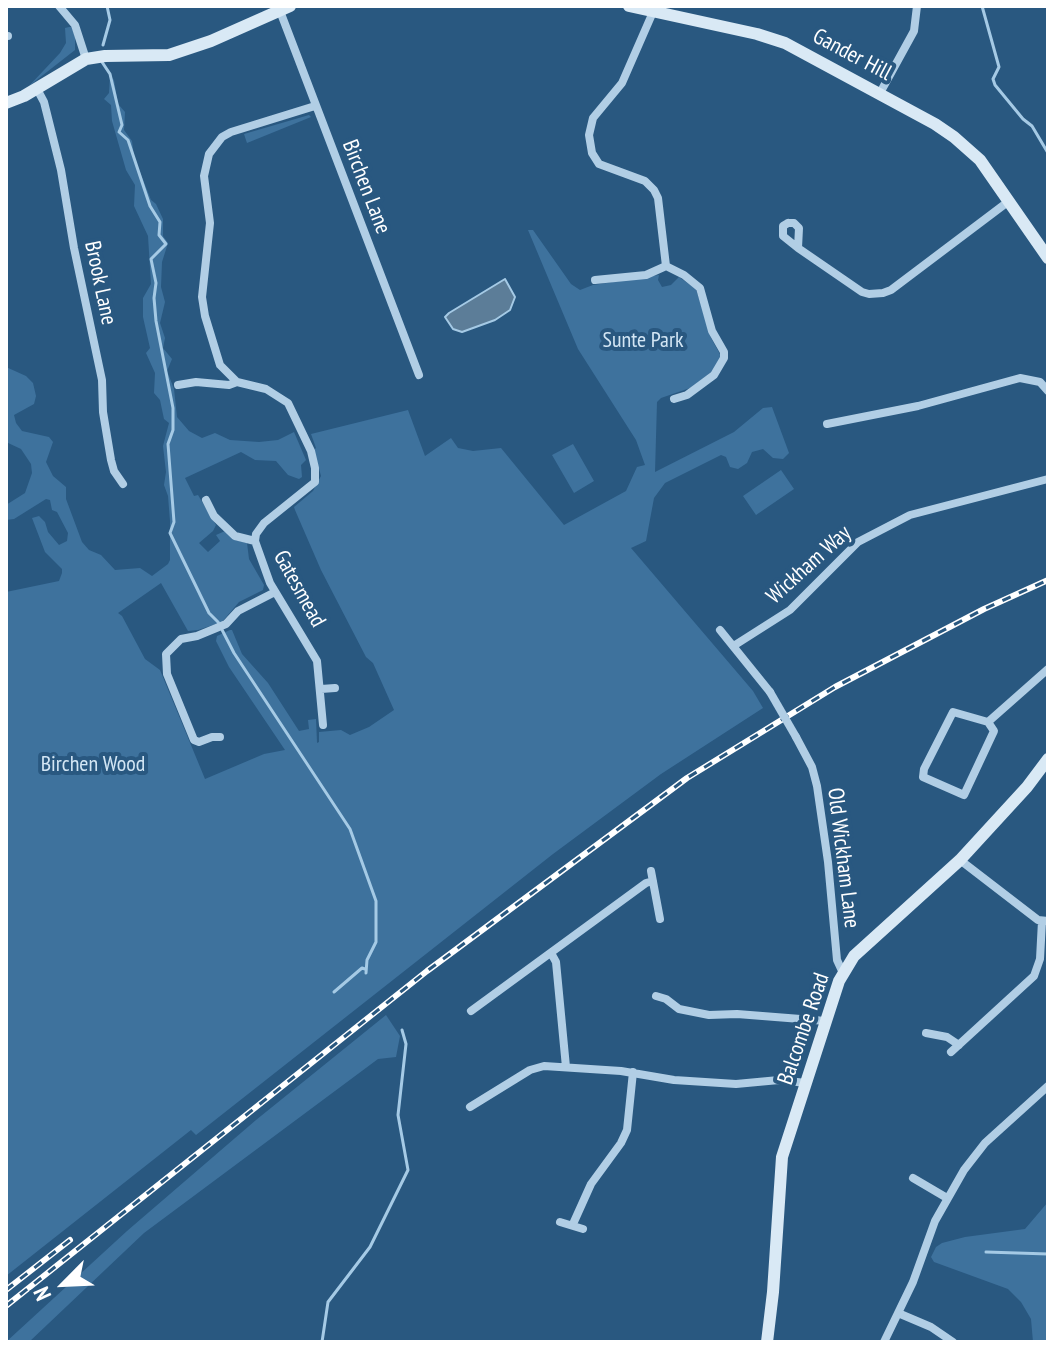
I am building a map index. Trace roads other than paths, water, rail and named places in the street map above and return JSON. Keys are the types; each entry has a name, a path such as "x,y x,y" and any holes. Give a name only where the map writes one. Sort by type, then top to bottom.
{"street":[{"path":"59,6 75,25 86,59"},
{"name":"Gander Hill","path":"629,6 785,43 880,93 954,137 980,160 1048,258"},
{"path":"880,93 914,31 917,6"},
{"path":"6,103 37,89 86,59 169,55 211,41 285,9"},
{"name":"Birchen Lane","path":"285,9 315,106 419,375"},
{"path":"653,12 622,83 593,118 589,135 592,153 599,164 645,181 654,190 666,266"},
{"name":"Brook Lane","path":"37,89 44,102 61,170 102,380 103,412 111,460 123,484"},
{"name":"Gatesmead","path":"315,106 231,132 222,137 209,154 204,176 210,223 202,297 220,365 237,382 266,389 288,403 304,433 316,476 310,487 260,527 255,541 275,592 313,651 320,672 323,725"},
{"path":"798,248 862,292 883,293 1009,201"},
{"path":"595,280 646,275 666,266"},
{"path":"666,266 700,288 712,331 724,352 720,369 714,375 687,395 674,399"},
{"path":"209,382 220,365"},
{"path":"827,424 918,406 1020,378 1040,382 1048,391"},
{"name":"Gatesmead","path":"178,385 209,382 229,385 237,382"},
{"name":"Wickham Way","path":"735,645 790,610 858,542 910,515 1048,479"},
{"path":"206,500 214,516 235,536 255,541"},
{"path":"220,737 199,742 194,740 164,660 170,648 181,639 226,624 238,611 275,592"},
{"name":"Old Wickham Lane","path":"720,630 770,692 812,767 828,862 837,960 843,973"},
{"path":"988,722 1048,669"},
{"path":"321,689 335,688"},
{"path":"953,712 988,722 994,731 964,795 923,777 924,769 953,712"},
{"name":"Balcombe Road","path":"767,1342 780,1168 785,1142 843,973 867,943 960,860 1027,787 1048,759"},
{"path":"951,1052 1034,976 1040,959 1045,921 960,860"},
{"path":"651,871 660,919"},
{"path":"471,1011 646,883 653,881"},
{"path":"551,953 556,962 566,1067"},
{"path":"656,996 679,1009 709,1015 826,1021"},
{"path":"926,1033 947,1037 959,1045"},
{"path":"470,1107 530,1070 544,1066 633,1072 674,1080 736,1084 779,1080 806,1083"},
{"path":"573,1224 591,1184 627,1130 633,1072"},
{"path":"884,1342 947,1198 985,1143 1048,1086"},
{"path":"913,1178 947,1198"},
{"path":"560,1222 583,1229"},
{"path":"898,1313 931,1327 953,1342"}],"waterway":[{"path":"103,45 110,20 107,6"},
{"path":"982,6 999,67 993,79 995,85 1032,126 1048,153"},
{"path":"102,62 110,74 122,125 119,132 128,140 150,206 160,222 159,235 166,244 151,259 156,283 156,321 173,408 173,430 168,444 174,522 170,533 209,613 218,622 234,653 350,829 376,901 376,942 367,960 366,973"},
{"path":"334,992 362,968 365,969"},
{"path":"322,1342 328,1302 370,1247 408,1170 398,1115 406,1044 402,1030"},
{"path":"986,1252 1048,1254"}],"railway":[{"path":"6,1306 427,971 687,778 835,687 984,609 1048,580"},
{"path":"6,1290 70,1240"}],"park label":[{"name":"Sunte Park","path":"643,341"},
{"name":"Birchen Wood","path":"93,765"}]}
